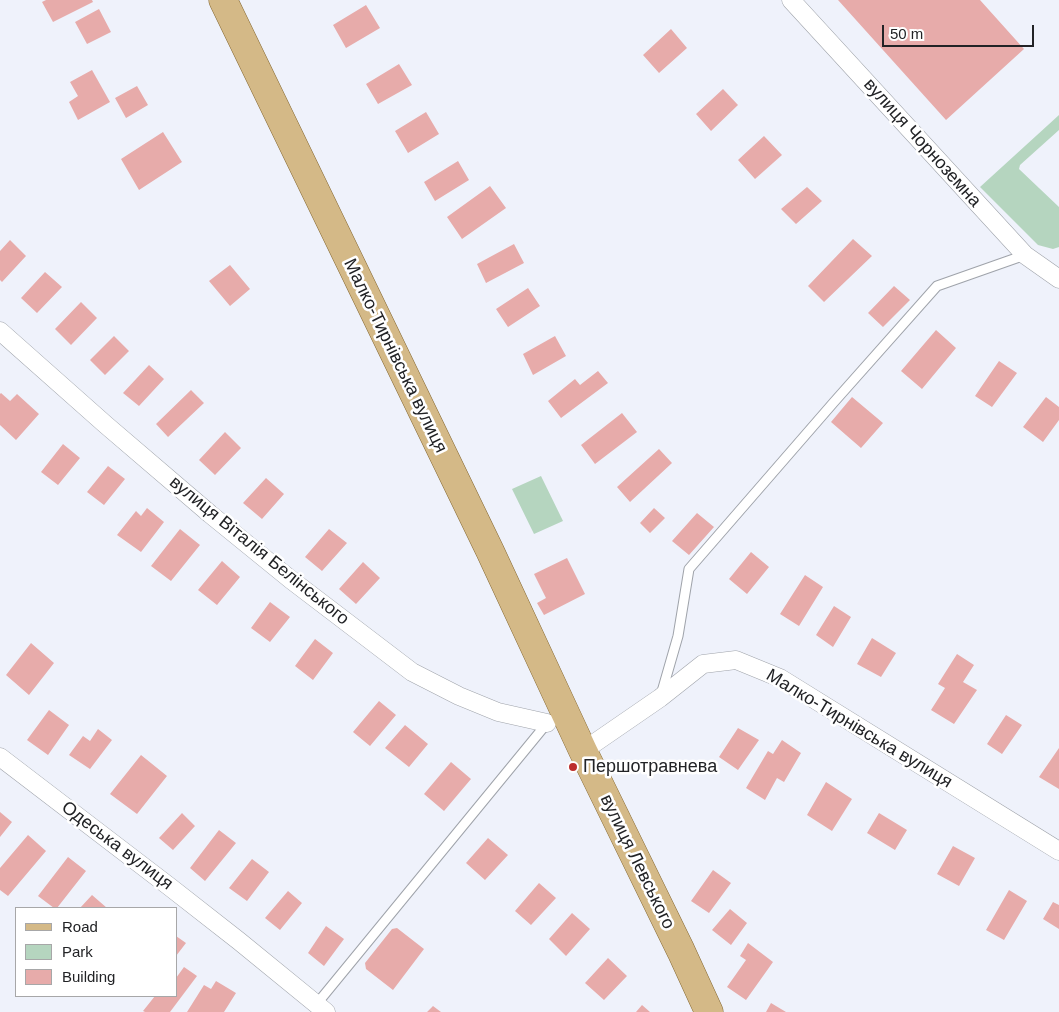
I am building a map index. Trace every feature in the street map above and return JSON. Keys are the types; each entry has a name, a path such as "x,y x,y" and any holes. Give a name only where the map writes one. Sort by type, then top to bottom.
{"main road":[{"name":"Малко-Тирнівська вулиця","path":"223,0 490,551 556,717"},
{"name":"вулиця Левського","path":"556,717 583,751 709,1012"}],"street":[{"name":"вулиця Чорноземна","path":"791,0 1025,256 1059,280"},
{"name":"вулиця Віталія Белінського","path":"0,331 210,514 412,672 459,696 498,712 556,717"},
{"name":"Малко-Тирнівська вулиця","path":"583,751 660,698 703,664 736,660 780,678 1059,850"},
{"name":"Одеська вулиця","path":"0,757 239,941 318,1010"}],"lane":[{"path":"660,698 678,636 689,569 937,286 1025,256"},
{"path":"318,1010 556,717"}],"green space":[{"path":"1059,115 1059,130 1020,165 1019,169 1059,207 1059,247 1053,249 1038,245 980,187"},
{"path":"541,476 563,521 534,534 512,489"}],"building":[{"path":"46,0 92,0 93,2 53,22 42,2"},
{"path":"838,0 980,0 1024,49 946,120"},
{"path":"366,5 380,28 346,48 333,25"},
{"path":"99,9 111,32 87,44 75,22"},
{"path":"671,29 687,48 659,73 643,55"},
{"path":"399,64 412,85 378,104 366,84"},
{"path":"92,70 110,102 78,120 69,102 78,96 70,82"},
{"path":"137,86 148,105 126,118 115,98"},
{"path":"723,89 738,105 711,131 696,114"},
{"path":"426,112 439,134 408,153 395,131"},
{"path":"163,132 182,162 139,190 121,159"},
{"path":"764,136 782,155 755,179 738,160"},
{"path":"458,161 469,180 435,201 424,182"},
{"path":"490,186 506,208 462,239 447,217"},
{"path":"807,187 822,201 796,224 781,209"},
{"path":"853,239 872,256 824,302 808,286"},
{"path":"10,240 26,256 2,282 0,280 0,251"},
{"path":"514,244 524,263 486,283 477,264"},
{"path":"230,265 250,289 230,306 209,281"},
{"path":"45,272 62,287 37,313 21,298"},
{"path":"894,286 910,300 883,327 868,313"},
{"path":"528,288 540,306 508,327 496,309"},
{"path":"81,302 97,318 71,345 55,329"},
{"path":"936,330 956,348 922,389 901,371"},
{"path":"114,336 129,351 105,375 90,360"},
{"path":"555,336 566,356 533,375 523,354"},
{"path":"999,361 1017,373 992,407 975,396"},
{"path":"149,365 164,379 139,406 123,393"},
{"path":"598,371 608,383 561,418 548,401 575,379 580,385"},
{"path":"191,390 204,403 168,437 156,424"},
{"path":"1,393 10,401 17,394 39,414 16,440 0,425"},
{"path":"852,397 883,423 861,448 831,422"},
{"path":"1046,397 1059,407 1059,420 1043,442 1023,427"},
{"path":"622,413 637,432 595,464 581,445"},
{"path":"225,432 241,448 215,475 199,460"},
{"path":"63,444 80,458 58,485 41,472"},
{"path":"659,449 672,463 630,502 617,487"},
{"path":"108,466 125,479 104,505 87,492"},
{"path":"266,478 284,494 262,519 243,503"},
{"path":"147,508 164,522 141,552 117,535 136,511 141,516"},
{"path":"654,508 665,518 650,533 640,523"},
{"path":"697,513 714,527 689,555 672,541"},
{"path":"180,529 200,545 171,581 151,566"},
{"path":"329,529 347,543 322,571 305,557"},
{"path":"751,552 769,567 747,594 729,579"},
{"path":"567,558 585,594 544,615 537,603 546,598 534,574"},
{"path":"222,561 240,577 217,605 198,590"},
{"path":"363,562 380,578 356,604 339,589"},
{"path":"805,575 823,587 799,626 780,614"},
{"path":"270,602 290,617 270,642 251,628"},
{"path":"834,606 851,617 833,647 816,635"},
{"path":"872,638 896,653 881,677 857,664"},
{"path":"315,639 333,653 313,680 295,666"},
{"path":"31,643 54,663 29,695 6,675"},
{"path":"957,654 974,665 963,682 977,690 954,724 931,710 945,688 938,684"},
{"path":"379,701 396,715 370,746 353,732"},
{"path":"49,710 69,725 48,755 27,740"},
{"path":"1006,715 1022,725 1002,754 987,744"},
{"path":"405,725 428,744 409,767 385,748"},
{"path":"738,728 759,740 738,770 719,757"},
{"path":"98,729 112,740 90,769 69,755 83,736 90,741"},
{"path":"782,740 801,753 784,782 777,778 765,800 746,788 768,751 773,754"},
{"path":"1059,748 1059,789 1039,777"},
{"path":"141,755 167,776 137,814 110,794"},
{"path":"451,762 471,779 444,811 424,794"},
{"path":"826,782 852,799 832,831 807,815"},
{"path":"0,812 12,822 0,837"},
{"path":"182,813 195,826 173,850 159,838"},
{"path":"879,813 907,830 895,850 867,833"},
{"path":"219,830 236,843 205,881 190,868"},
{"path":"28,835 46,851 8,896 0,890 0,868"},
{"path":"488,838 508,855 485,880 466,863"},
{"path":"953,846 975,858 959,886 937,874"},
{"path":"68,857 86,871 58,907 53,907 38,896"},
{"path":"252,859 269,872 247,901 229,888"},
{"path":"713,870 731,883 709,913 691,901"},
{"path":"539,883 556,898 531,925 515,911"},
{"path":"1009,890 1027,901 1004,940 986,930"},
{"path":"288,891 302,903 280,930 265,918"},
{"path":"92,895 106,907 81,907"},
{"path":"1053,902 1059,905 1059,929 1043,919"},
{"path":"730,909 747,923 731,945 712,930"},
{"path":"572,913 590,929 566,956 549,939"},
{"path":"326,926 344,939 324,966 308,953"},
{"path":"397,928 424,949 393,990 366,969 365,963 392,929"},
{"path":"178,937 186,943 178,953"},
{"path":"748,943 773,962 746,1000 727,987 746,960 740,956"},
{"path":"608,958 627,976 604,1000 585,983"},
{"path":"184,967 197,976 170,1012 143,1011 154,997 178,997 178,975"},
{"path":"216,981 236,993 224,1012 187,1012 204,985 211,989"},
{"path":"771,1003 786,1012 766,1012"},
{"path":"642,1005 650,1012 636,1012"},
{"path":"433,1006 441,1012 427,1012"}],"place":[{"name":"Першотравнева","path":"573,767"}]}
